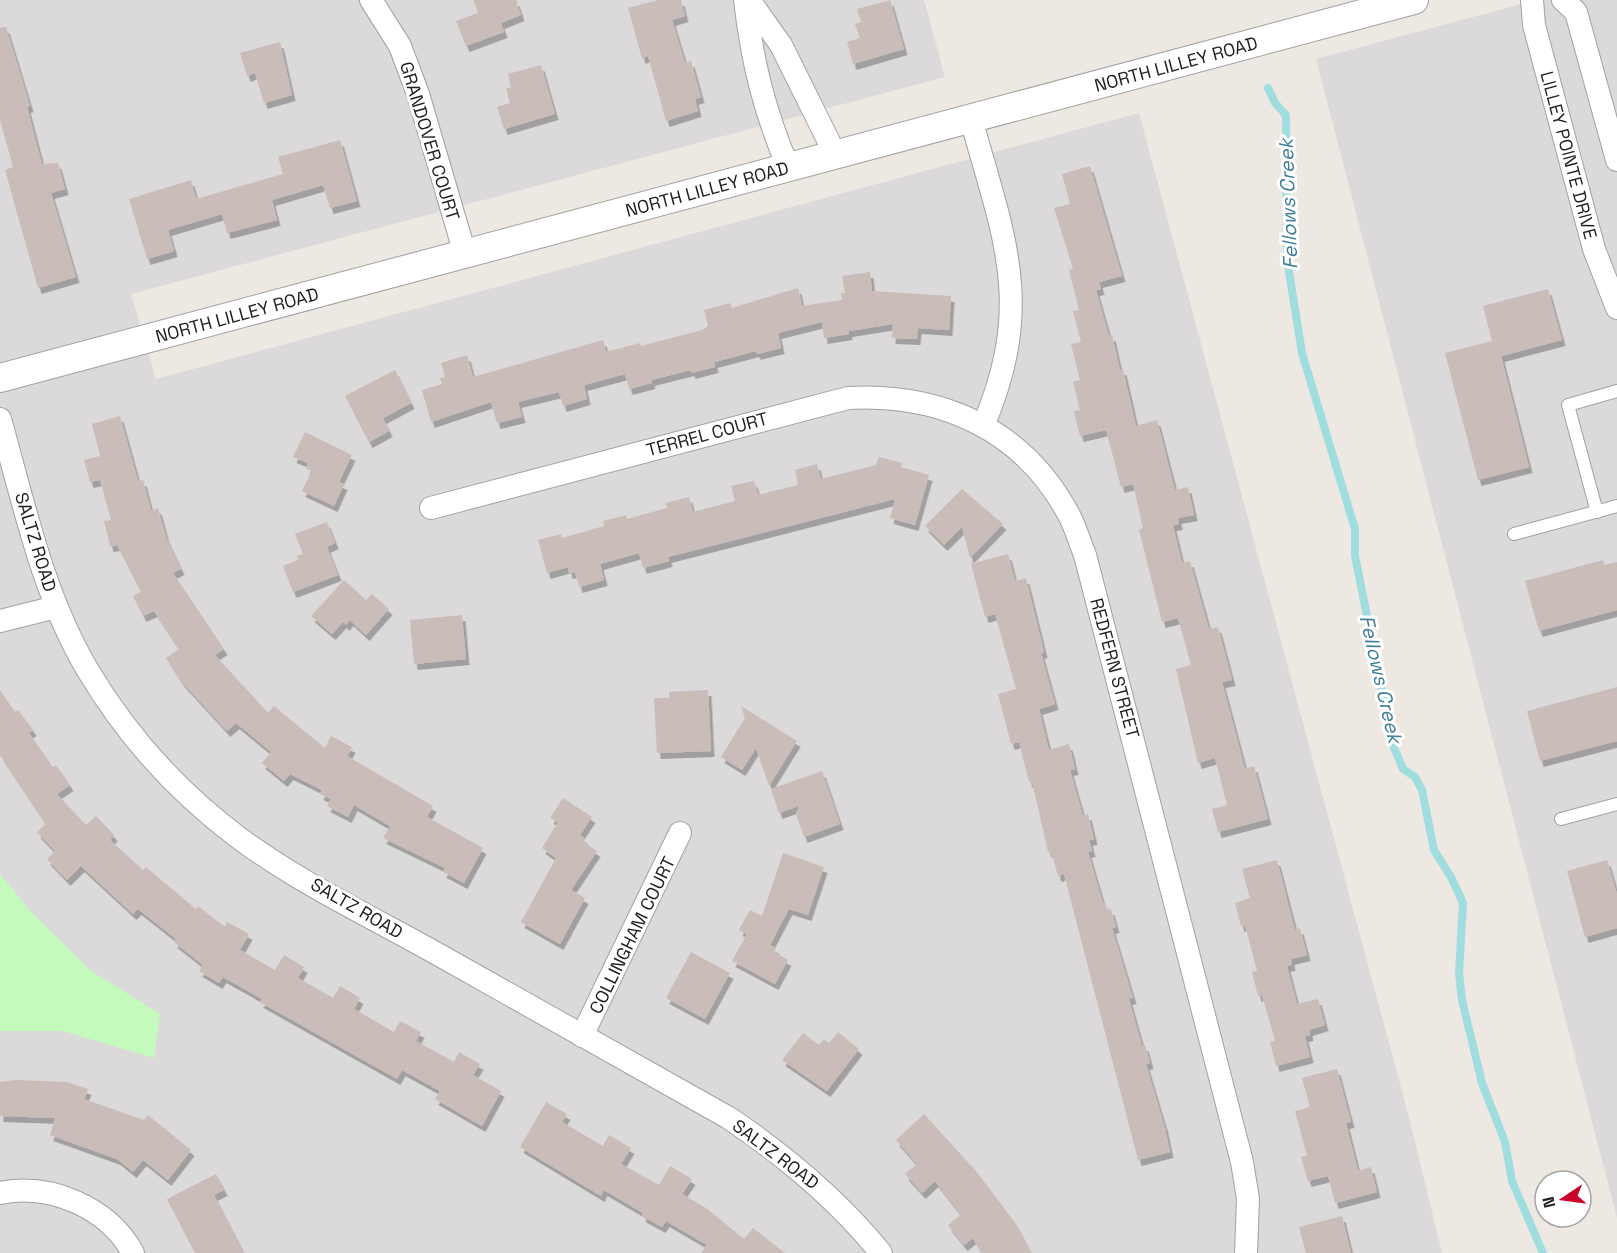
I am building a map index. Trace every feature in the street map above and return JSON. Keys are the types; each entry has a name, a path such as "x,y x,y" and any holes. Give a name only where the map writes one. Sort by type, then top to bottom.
{"street":[{"name":"GRANDOVER COURT","path":"371,0 400,46 418,93 465,254"},
{"path":"747,0 781,45 835,154"},
{"path":"747,0 751,53 770,123 788,167"},
{"name":"NORTH LILLEY ROAD","path":"0,378 1414,0"},
{"name":"LILLEY POINTE DRIVE","path":"1532,0 1534,25 1594,249 1617,308"},
{"path":"1563,0 1576,12 1617,160"},
{"path":"971,119 1003,236 1012,290 1011,325 1006,360 997,393 983,426"},
{"name":"TERREL COURT","path":"431,508 848,398 880,396 920,401 951,410 983,426"},
{"name":"SALTZ ROAD","path":"0,419 44,576 56,607 88,671 123,724 164,772 212,817 284,867 729,1118 771,1146 831,1197 881,1253"},
{"name":"REDFERN STREET","path":"983,426 1019,452 1047,482 1070,517 1085,555 1242,1162 1248,1199 1246,1253"},
{"path":"0,621 56,607"},
{"name":"COLLINGHAM COURT","path":"582,1036 680,833"},
{"path":"0,1193 17,1190 36,1191 72,1200 104,1220 133,1253"}],"lane":[{"path":"1597,512 1568,405 1617,391"},
{"path":"1514,534 1617,506"},
{"path":"1561,819 1617,804"}],"shaded area":[{"path":"0,0 924,0 945,77 131,294 156,379 1139,113 1410,1121 1442,1253 0,1253"},
{"path":"1536,0 1617,0 1617,1218 1316,59"}],"green space":[{"path":"0,874 33,914 91,971 160,1014 154,1058 63,1031 0,1031"}],"building":[{"path":"473,0 516,0 521,15 501,23 504,32 466,46 456,21 478,13"},
{"path":"658,0 681,0 685,16 672,20 685,63 691,61 701,97 695,99 698,111 666,121 648,56 642,58 628,8"},
{"path":"890,0 904,49 853,64 847,42 860,38 855,24 861,22 857,9"},
{"path":"6,27 30,106 27,107 42,164 58,163 65,189 51,193 76,277 38,288 5,170 13,167 0,120 0,28"},
{"path":"280,42 292,95 264,103 255,73 247,76 240,53"},
{"path":"541,65 555,114 504,129 497,107 510,103 506,89 511,87 508,74"},
{"path":"340,140 357,201 330,208 323,185 272,200 277,220 227,233 222,214 168,230 174,251 147,259 129,199 191,180 196,199 283,174 278,157"},
{"path":"1090,166 1122,276 1099,282 1101,289 1096,290 1109,336 1112,335 1120,370 1123,369 1136,426 1157,420 1175,490 1188,487 1194,515 1178,518 1179,524 1173,525 1182,563 1190,561 1209,629 1218,627 1232,680 1222,682 1245,769 1254,766 1268,819 1218,832 1212,809 1227,805 1215,758 1198,763 1176,669 1191,665 1178,618 1162,622 1139,530 1143,528 1133,484 1121,487 1106,430 1080,436 1074,411 1080,410 1073,382 1080,380 1071,344 1081,342 1073,311 1079,310 1069,270 1073,269 1054,208 1070,204 1062,174"},
{"path":"870,272 872,291 951,296 949,330 918,328 917,339 892,338 893,324 849,331 849,334 824,338 822,322 778,333 781,348 757,354 756,351 714,362 715,367 692,373 691,370 651,380 652,383 629,389 625,374 584,385 587,399 563,406 559,392 518,402 522,417 497,423 491,402 431,422 422,390 442,384 440,378 445,377 441,363 467,355 473,377 603,340 606,352 640,343 641,346 702,330 708,326 704,310 730,303 732,308 798,288 802,306 842,300 841,293 845,293 842,276"},
{"path":"1548,289 1562,340 1501,356 1529,467 1478,480 1445,353 1492,341 1483,306"},
{"path":"395,370 411,403 383,418 389,431 369,442 345,396"},
{"path":"120,416 138,481 143,480 151,510 158,508 166,537 181,569 173,573 224,649 215,655 268,713 274,706 325,748 331,736 352,747 347,756 433,806 427,817 483,848 464,883 443,872 445,868 383,838 390,826 354,805 348,817 327,806 331,799 320,794 322,790 290,774 284,781 262,763 271,752 236,723 227,731 181,681 166,658 179,649 154,611 143,616 133,596 141,592 117,545 110,546 104,521 111,520 100,480 90,482 84,460 100,456 92,424"},
{"path":"305,432 352,455 339,482 344,484 334,506 302,491 312,471 306,469 308,463 293,457"},
{"path":"879,457 902,463 901,467 929,475 915,525 890,518 895,499 668,557 669,561 643,568 639,553 600,564 604,580 579,587 575,572 569,573 568,567 547,573 538,540 561,534 562,538 604,526 603,521 626,515 627,519 667,508 666,503 689,497 693,512 735,501 731,486 754,481 758,495 798,485 795,470 817,464 821,479 876,465"},
{"path":"962,489 1003,524 970,558 962,527 944,545 925,526"},
{"path":"327,522 335,543 327,547 338,575 293,592 283,566 298,560 297,556 303,554 295,534"},
{"path":"1008,554 1015,581 1026,578 1044,652 1041,653 1055,704 1039,709 1049,750 1069,744 1075,769 1070,770 1083,816 1088,814 1094,839 1089,840 1092,851 1088,852 1102,900 1107,910 1111,909 1116,927 1112,928 1133,998 1129,999 1142,1046 1145,1045 1150,1063 1146,1064 1165,1128 1170,1152 1138,1160 1064,874 1058,876 1051,851 1048,852 1032,781 1029,782 1019,742 1011,744 998,694 1016,689 995,614 985,617 971,564"},
{"path":"1603,560 1604,565 1617,562 1617,610 1539,631 1525,581"},
{"path":"344,580 366,600 372,594 389,609 366,635 350,620 346,625 343,622 332,634 311,616"},
{"path":"462,615 466,659 414,664 410,620"},
{"path":"1617,687 1617,741 1540,761 1527,711"},
{"path":"0,690 15,712 18,710 33,730 29,733 53,767 56,765 70,785 57,794 86,825 96,816 114,835 110,840 143,870 146,867 196,909 198,906 225,927 227,922 249,934 240,950 275,970 284,955 304,967 298,978 333,998 340,986 360,998 354,1009 394,1032 400,1021 421,1032 416,1041 454,1062 459,1052 480,1064 473,1075 501,1091 482,1126 435,1099 440,1091 402,1070 397,1079 260,1002 262,999 223,977 219,983 199,971 203,965 174,942 176,939 138,909 133,914 81,866 67,880 47,859 55,851 37,832 46,824 0,755"},
{"path":"708,690 711,751 657,753 654,698 669,698 669,692"},
{"path":"741,706 797,741 769,786 756,748 742,770 721,757 745,718"},
{"path":"822,771 840,824 804,837 796,814 799,806 779,813 771,789"},
{"path":"563,798 592,817 580,835 585,839 583,842 597,851 571,890 585,898 560,944 521,922 556,858 542,848 558,822 550,818"},
{"path":"783,853 824,867 808,915 789,909 770,945 776,948 774,952 788,960 775,984 732,961 747,934 739,930 750,910 762,916"},
{"path":"1277,860 1295,930 1300,928 1307,955 1291,959 1292,965 1287,966 1297,1004 1318,999 1325,1025 1309,1030 1310,1035 1305,1036 1310,1057 1276,1066 1270,1042 1275,1041 1262,995 1258,996 1252,972 1257,971 1245,925 1241,926 1235,903 1250,898 1242,869"},
{"path":"1607,860 1617,894 1617,928 1585,937 1567,871"},
{"path":"691,952 730,973 705,1019 666,998"},
{"path":"838,1032 859,1049 827,1091 782,1060 803,1033 819,1045 824,1039 829,1043"},
{"path":"1337,1069 1351,1122 1346,1123 1358,1171 1371,1167 1377,1192 1335,1203 1328,1176 1308,1181 1301,1157 1307,1156 1295,1111 1310,1107 1302,1078"},
{"path":"16,1080 67,1082 88,1089 84,1099 144,1120 148,1115 191,1150 168,1180 143,1160 133,1172 117,1159 50,1135 55,1118 0,1116 0,1082"},
{"path":"546,1102 567,1114 562,1122 603,1146 609,1135 631,1148 621,1164 659,1185 670,1166 692,1179 682,1194 706,1208 744,1239 753,1228 785,1253 701,1253 707,1245 666,1221 662,1227 604,1190 601,1196 520,1147"},
{"path":"924,1114 976,1171 1016,1224 1031,1253 981,1253 973,1238 964,1245 948,1225 961,1215 935,1181 922,1193 905,1174 917,1164 896,1140"},
{"path":"216,1174 224,1190 214,1195 244,1253 195,1253 167,1199"},
{"path":"1342,1216 1351,1253 1306,1253 1299,1227"}],"waterway":[{"name":"Fellows Creek","path":"1268,88 1275,103 1286,115 1287,259 1302,353 1355,529 1355,556 1393,745 1403,769 1415,777 1422,790 1434,850 1451,877 1463,903 1459,973 1462,1000 1482,1083 1505,1142 1512,1181 1543,1253"}]}
